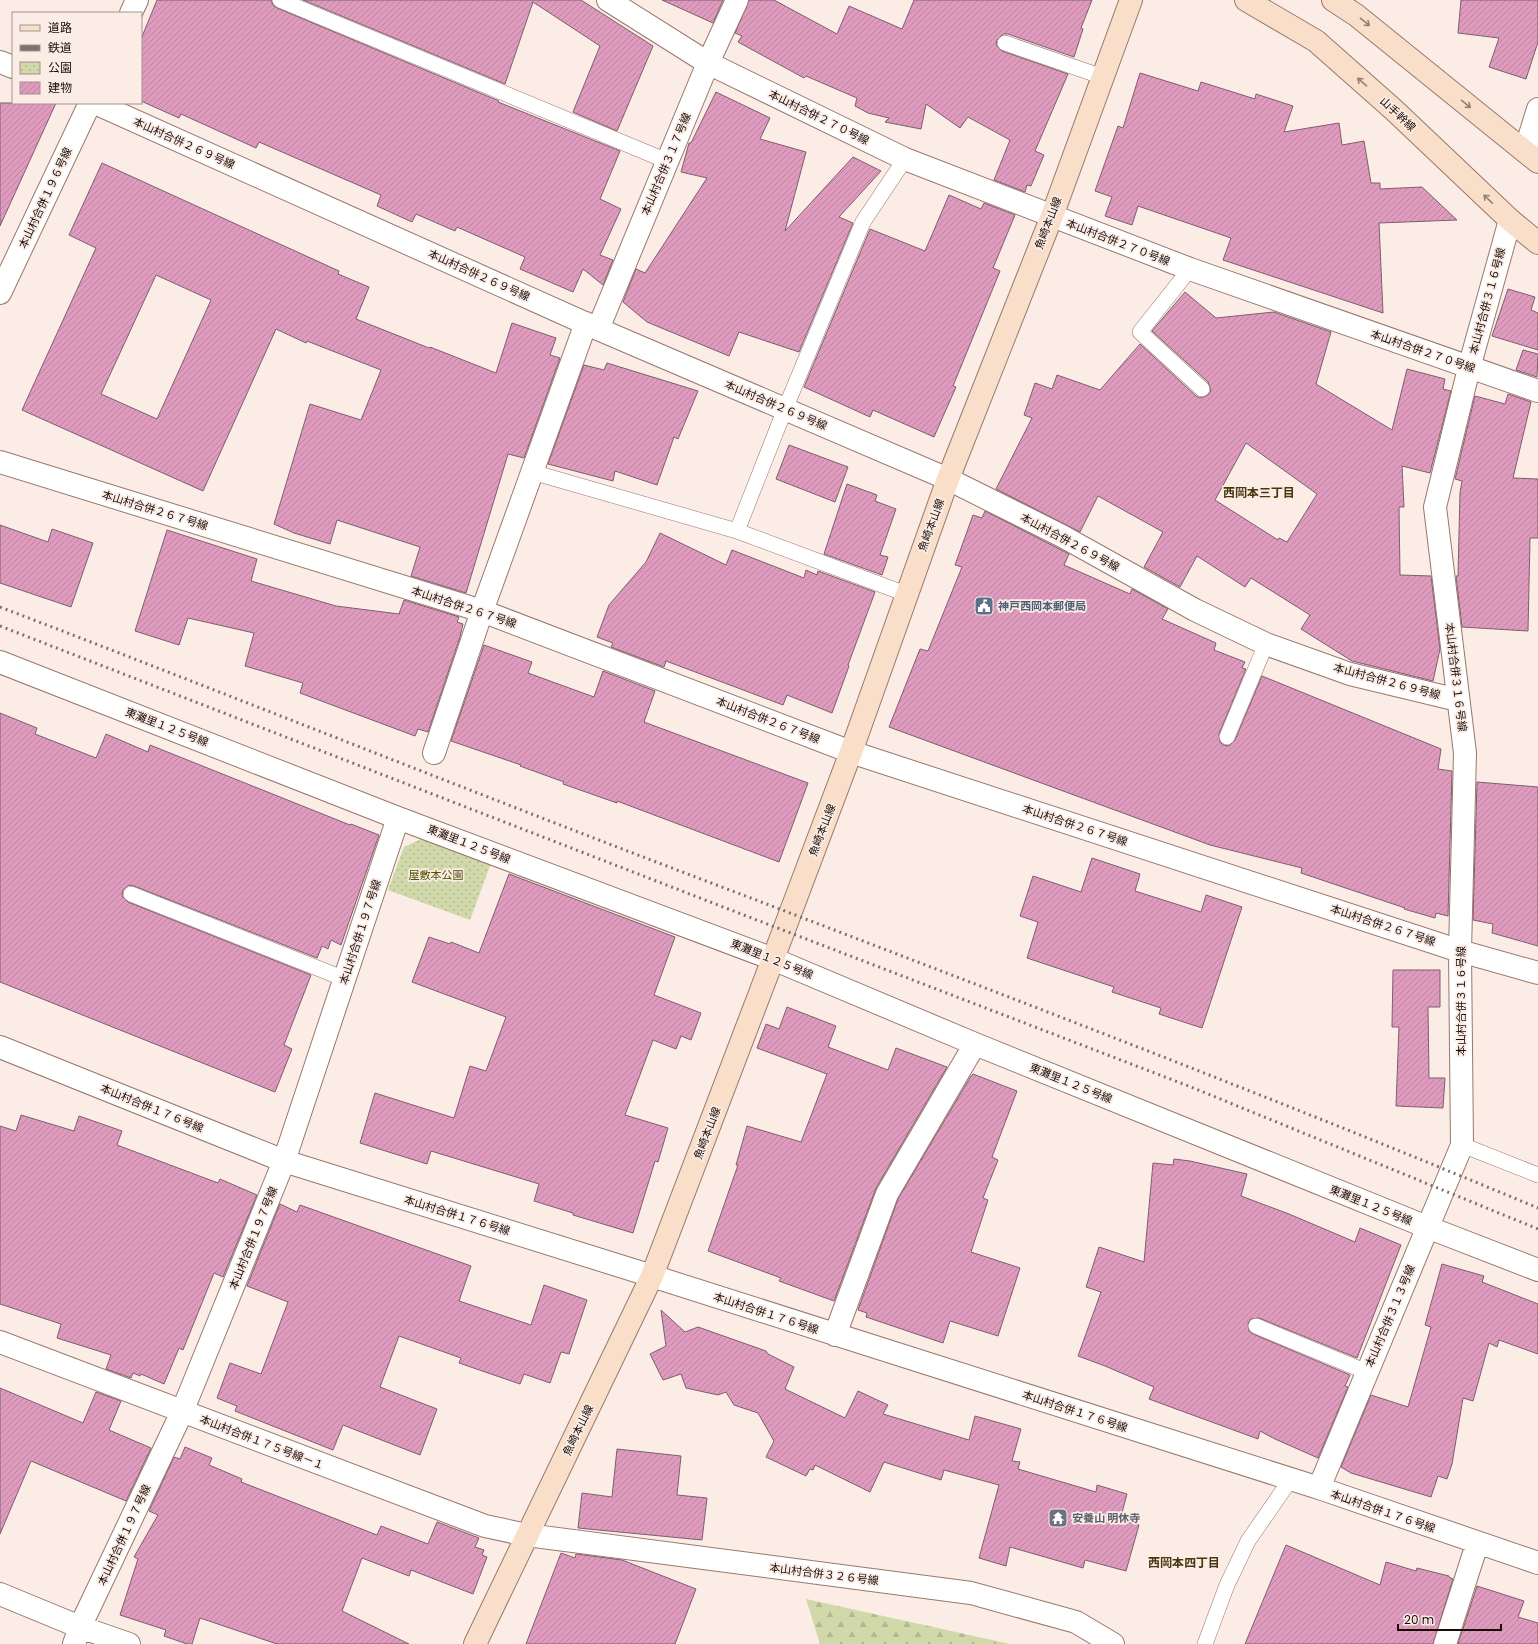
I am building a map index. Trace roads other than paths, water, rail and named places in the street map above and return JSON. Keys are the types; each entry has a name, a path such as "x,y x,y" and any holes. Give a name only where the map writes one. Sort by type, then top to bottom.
{"street":[{"path":"131,12 137,0"},
{"name":"本山村合併２７０号線","path":"608,0 708,63 905,159 1190,269 1538,391"},
{"name":"本山村合併３１７号線","path":"434,752 482,611 532,472 592,326 667,161 708,63 737,0"},
{"name":"魚崎本山線","path":"475,1644 652,1276 851,752 948,479 1052,216 1131,0"},
{"name":"山手幹線","path":"1246,0 1316,41 1394,110 1510,220 1538,243"},
{"path":"1333,0 1356,15 1532,157"},
{"path":"0,62 12,67"},
{"name":"本山村合併１９６号線","path":"0,293 90,104"},
{"name":"本山村合併２６９号線","path":"97,104 592,326 948,479 1062,536 1195,610 1266,644 1350,674 1458,700"},
{"path":"1532,157 1538,109"},
{"name":"本山村合併３１６号線","path":"1462,1145 1460,950 1465,753 1435,507 1469,368 1510,220"},
{"name":"本山村合併２６７号線","path":"0,462 482,611 851,752 1460,950 1538,973"},
{"name":"東灘里１２５号線","path":"0,662 398,818 773,959 975,1044 1427,1227 1538,1270"},
{"name":"本山村合併１９７号線","path":"77,1636 182,1412 284,1161 398,818"},
{"path":"835,1335 887,1194 975,1044"},
{"name":"本山村合併１７６号線","path":"0,1047 284,1161 1291,1479 1477,1544 1538,1563"},
{"name":"本山村合併３１３号線","path":"1319,1488 1462,1145"},
{"name":"本山村合併１７５号線－１","path":"0,1342 485,1526 527,1535"},
{"name":"本山村合併３２６号線","path":"527,1535 971,1593 1076,1622 1113,1644"},
{"path":"1445,1644 1477,1544"},
{"path":"0,1594 77,1636 129,1644"}],"lane":[{"path":"280,0 667,161"},
{"path":"1005,44 1103,77"},
{"path":"738,531 785,409 863,222 905,159"},
{"path":"1190,269 1140,332 1202,389"},
{"path":"532,472 738,531 906,594"},
{"path":"1227,737 1266,644"},
{"path":"131,894 345,979"},
{"path":"1462,1145 1538,1175"},
{"path":"1256,1326 1367,1372"},
{"path":"1205,1644 1227,1585 1248,1541 1291,1479"}],"railway":[{"path":"0,607 557,824 1142,1048 1538,1208"},
{"path":"0,626 1191,1087 1538,1229"}],"place":[{"name":"神戸西岡本郵便局","path":"984,606"},
{"name":"安養山 明休寺","path":"1058,1518"}],"district":[{"name":"西岡本三丁目","path":"1259,493"},
{"name":"西岡本四丁目","path":"1184,1563"}],"park label":[{"name":"屋敷本公園","path":"436,875"}]}
